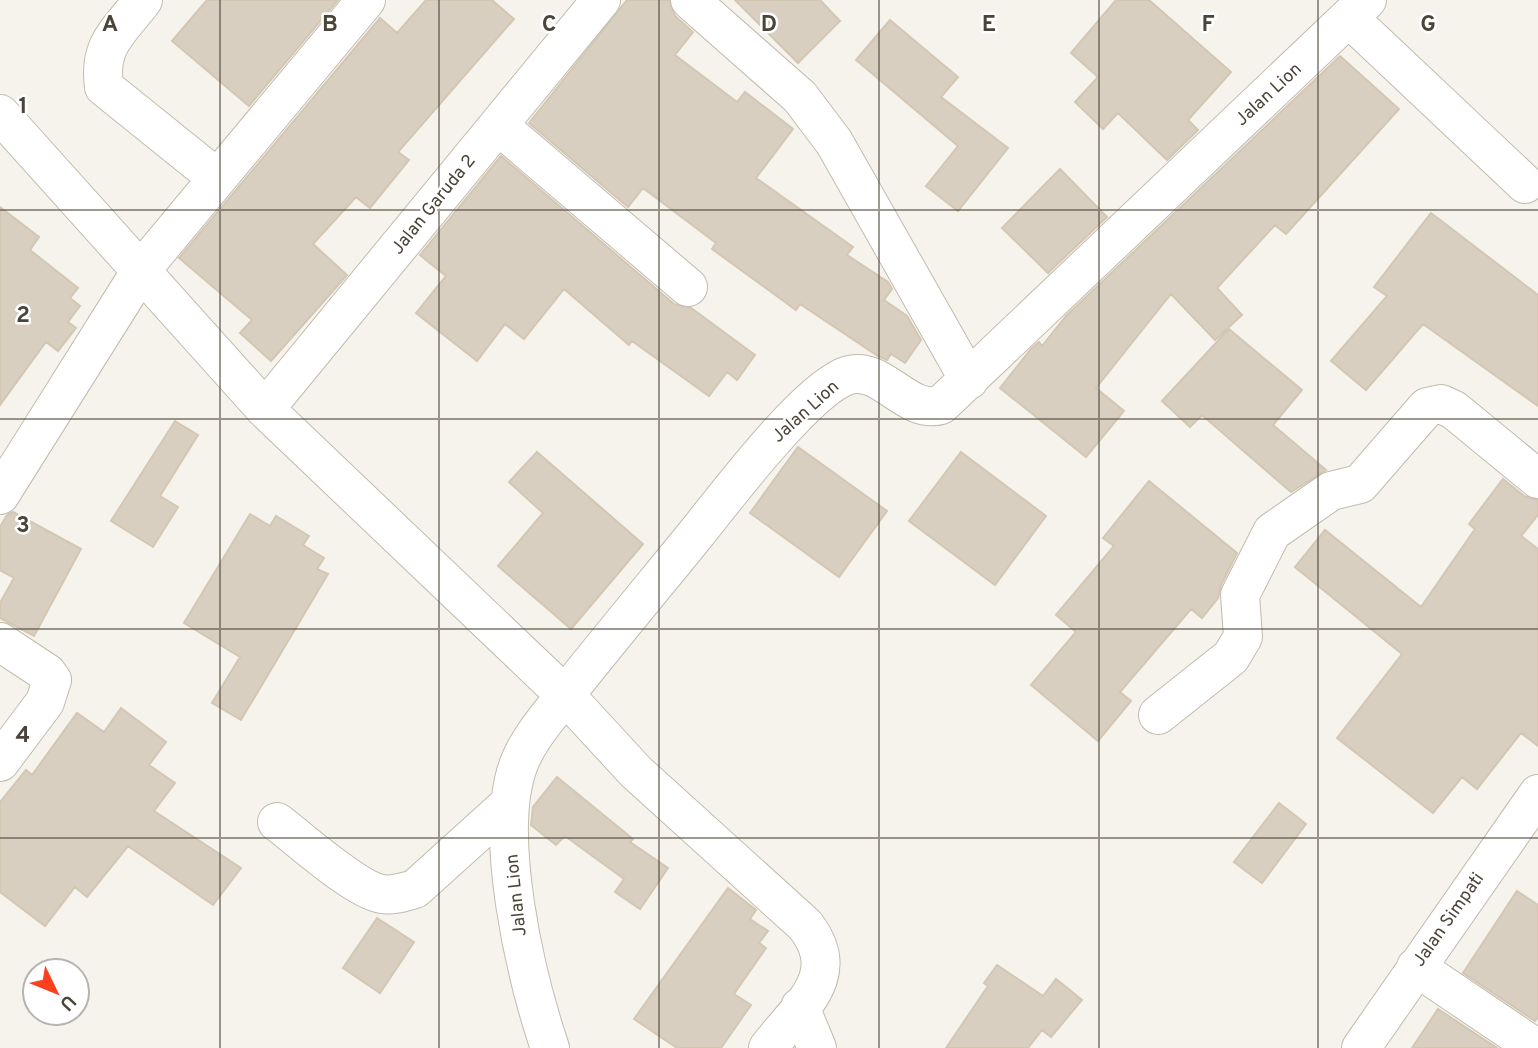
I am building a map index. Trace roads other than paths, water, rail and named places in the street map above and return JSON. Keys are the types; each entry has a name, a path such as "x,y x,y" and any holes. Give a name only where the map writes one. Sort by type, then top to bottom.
{"street":[{"path":"143,0 108,46 101,63 104,86 217,178"},
{"path":"0,494 142,270 366,0"},
{"name":"Jalan Garuda 2","path":"265,409 601,0"},
{"path":"690,0 800,97 827,133 969,380"},
{"path":"1358,9 1525,184"},
{"name":"Jalan Lion","path":"550,1048 531,993 514,904 509,804 520,762 534,736 565,695 771,442 833,382 851,374 868,375 910,400 932,407 941,405 1358,9"},
{"path":"0,114 265,409 565,695 636,772 805,925 814,937 823,965 819,980 768,1048"},
{"path":"499,126 688,287"},
{"path":"1158,715 1231,657 1238,648 1243,637 1240,594 1272,532 1331,491 1360,484 1427,407 1441,404 1454,410 1538,479"},
{"path":"0,642 47,673 52,680 45,702 0,762"},
{"name":"Jalan Simpati","path":"1361,1048 1538,794"},
{"path":"278,822 364,887 382,894 398,894 415,889 509,804"},
{"path":"1416,967 1536,1048"},
{"path":"800,1007 817,1048"}]}
